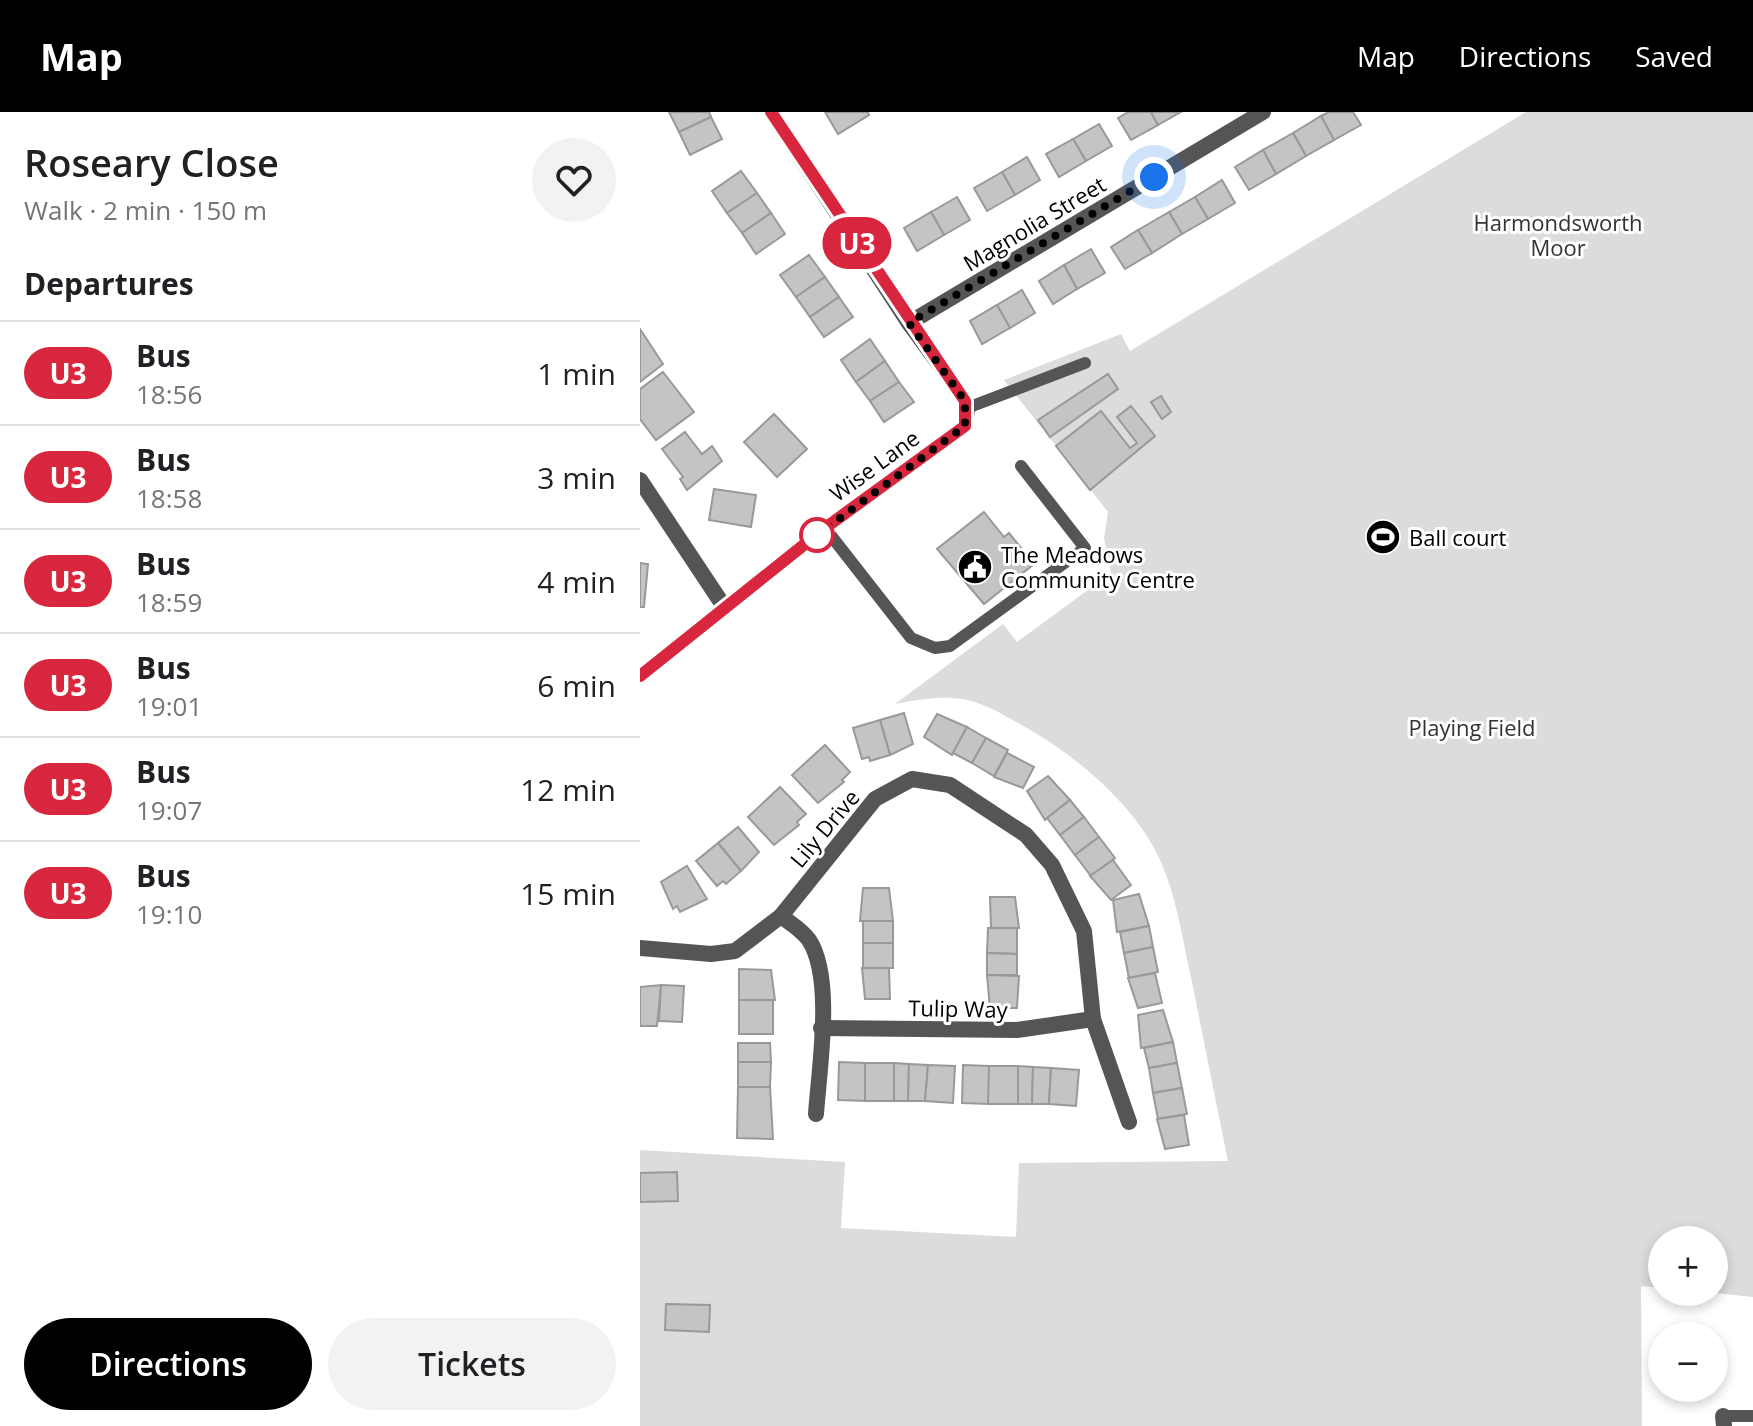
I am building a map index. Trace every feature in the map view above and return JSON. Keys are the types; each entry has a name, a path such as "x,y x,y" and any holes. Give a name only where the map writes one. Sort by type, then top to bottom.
{"street":[{"path":"771,112 967,408"},
{"name":"Magnolia Street","path":"909,323 1263,112"},
{"name":"Wise Lane","path":"640,676 825,528 965,426 967,408"},
{"path":"640,480 725,608"},
{"name":"Lily Drive","path":"640,948 711,954 735,951 781,916 875,799 912,779 950,785 1026,835 1052,865 1084,931 1093,1019 1129,1122"},
{"path":"781,916 803,933 820,967 821,1028 816,1114"},
{"name":"Tulip Way","path":"821,1028 1017,1030 1093,1019"}],"lane":[{"path":"967,408 1085,363"},
{"path":"825,528 911,638 935,648 950,646 1085,548 1021,466"},
{"path":"1724,1421 1753,1416"}],"green space":[{"path":"1526,112 1753,112 1753,1297 1728,1294 1728,1226 1648,1226 1648,1287 1641,1286 1642,1426 640,1426 640,1150 845,1162 841,1228 1016,1237 1019,1163 1228,1161 1178,914 1162,863 1144,831 1118,799 1087,770 1037,734 984,705 955,698 895,704 1003,624 1017,642 1111,573 1104,538 1108,512 1004,380 1121,334 1130,351"}],"building":[{"path":"669,112 709,112 711,117 679,132"},
{"path":"825,112 868,112 869,115 838,134"},
{"path":"1128,112 1151,112 1158,125 1131,140 1118,118"},
{"path":"1151,112 1181,112 1158,125"},
{"path":"1329,112 1353,112 1361,125 1334,140 1321,116"},
{"path":"1321,116 1334,140 1306,156 1293,133"},
{"path":"711,117 722,139 690,155 679,132"},
{"path":"1099,124 1112,146 1086,161 1073,139"},
{"path":"1293,133 1306,156 1276,174 1263,150"},
{"path":"1073,139 1086,161 1059,177 1046,154"},
{"path":"1263,150 1276,174 1249,190 1235,167"},
{"path":"1027,157 1040,180 1015,195 1002,172"},
{"path":"741,171 757,193 727,213 712,191"},
{"path":"1002,172 1015,195 987,211 974,188"},
{"path":"1222,180 1235,203 1208,219 1195,197"},
{"path":"757,193 771,213 742,233 727,213"},
{"path":"957,197 970,220 944,235 931,212"},
{"path":"1195,197 1208,219 1182,234 1169,212"},
{"path":"931,212 944,235 917,251 904,228"},
{"path":"1169,212 1182,234 1152,253 1138,230"},
{"path":"771,213 785,234 756,254 742,233"},
{"path":"1138,230 1152,253 1125,269 1111,247"},
{"path":"1091,249 1105,273 1077,289 1064,265"},
{"path":"809,255 825,277 796,297 780,275"},
{"path":"1064,265 1077,289 1053,304 1039,281"},
{"path":"825,277 839,297 810,317 796,297"},
{"path":"1022,290 1035,313 1010,328 997,305"},
{"path":"839,297 853,317 824,337 810,317"},
{"path":"997,305 1010,328 982,344 970,321"},
{"path":"640,329 663,364 640,382"},
{"path":"870,339 885,361 856,382 841,360"},
{"path":"885,361 899,382 870,401 856,382"},
{"path":"663,372 694,412 656,440 640,419 640,389"},
{"path":"1108,374 1118,389 1050,437 1038,420"},
{"path":"899,382 914,402 884,422 870,401"},
{"path":"1161,396 1171,412 1162,419 1151,402"},
{"path":"1131,406 1155,436 1090,490 1056,446 1101,411 1130,448 1137,443 1117,417"},
{"path":"774,414 807,449 777,477 744,442"},
{"path":"685,432 702,454 712,446 722,461 687,490 680,479 683,477 662,449"},
{"path":"714,489 756,495 751,527 709,520"},
{"path":"984,512 1004,537 1009,533 1034,564 984,604 937,549"},
{"path":"640,563 648,564 644,607 640,607"},
{"path":"904,713 913,744 890,755 880,720"},
{"path":"937,714 967,727 952,755 924,737"},
{"path":"880,720 890,755 870,761 869,757 862,759 853,728"},
{"path":"967,727 986,738 972,763 953,753"},
{"path":"986,738 1008,750 994,776 972,763"},
{"path":"825,745 850,772 842,780 844,782 818,803 792,775"},
{"path":"1007,753 1034,767 1023,788 994,777"},
{"path":"1048,776 1070,800 1045,820 1027,791"},
{"path":"780,787 806,814 797,822 799,825 774,845 748,817"},
{"path":"1070,800 1084,817 1060,835 1047,818"},
{"path":"1084,817 1099,837 1075,855 1060,835"},
{"path":"738,827 759,852 741,871 718,843"},
{"path":"1099,837 1115,858 1091,876 1075,855"},
{"path":"718,843 741,871 726,884 723,881 717,886 696,861"},
{"path":"1113,860 1131,885 1111,900 1090,876"},
{"path":"687,866 707,899 680,912 677,906 673,909 661,882"},
{"path":"863,888 889,888 893,921 860,921"},
{"path":"1139,894 1149,926 1117,932 1113,900"},
{"path":"990,897 1015,897 1019,928 991,928"},
{"path":"863,921 893,921 893,943 863,943"},
{"path":"1149,926 1153,947 1124,953 1120,932"},
{"path":"988,928 1017,928 1017,954 987,953"},
{"path":"863,943 893,943 893,968 863,968"},
{"path":"1153,947 1158,972 1129,978 1124,953"},
{"path":"987,953 1017,954 1017,975 987,975"},
{"path":"862,968 889,968 890,999 865,999"},
{"path":"739,969 771,970 775,1000 739,1000"},
{"path":"1155,973 1162,1003 1138,1008 1128,978"},
{"path":"987,975 1019,976 1017,1008 990,1008"},
{"path":"661,985 657,1026 640,1026 640,987"},
{"path":"661,985 684,986 682,1022 659,1021"},
{"path":"739,1000 773,1000 773,1034 739,1034"},
{"path":"1163,1010 1173,1042 1141,1048 1138,1015"},
{"path":"1173,1042 1177,1063 1149,1068 1144,1048"},
{"path":"738,1043 770,1043 771,1062 738,1062"},
{"path":"738,1062 771,1062 770,1087 738,1087"},
{"path":"839,1062 865,1063 865,1101 838,1100"},
{"path":"865,1063 894,1063 894,1101 865,1101"},
{"path":"894,1063 909,1064 908,1101 894,1101"},
{"path":"1177,1063 1182,1088 1153,1093 1149,1068"},
{"path":"909,1064 928,1065 925,1101 908,1101"},
{"path":"928,1065 955,1066 953,1103 925,1101"},
{"path":"963,1065 989,1066 989,1104 962,1103"},
{"path":"989,1066 1018,1066 1018,1104 988,1104"},
{"path":"1018,1066 1033,1067 1032,1104 1018,1104"},
{"path":"1033,1067 1051,1068 1049,1104 1032,1104"},
{"path":"1051,1068 1079,1070 1076,1106 1049,1104"},
{"path":"738,1087 770,1087 773,1139 737,1138"},
{"path":"1182,1088 1187,1114 1158,1119 1153,1093"},
{"path":"1184,1115 1189,1145 1165,1149 1157,1119"},
{"path":"677,1172 678,1201 640,1202 640,1173"},
{"path":"666,1304 710,1305 709,1332 665,1330"}],"bus line":[{"name":"U3","path":"640,676 825,528 965,426 968,416 961,394 909,323 771,112"}],"place":[{"name":"Ball court","path":"1383,537"},
{"name":"The Meadows Community Centre","path":"975,567"}],"route":[{"path":"817,535 965,426 968,416 965,401 909,323 1154,177"}],"park label":[{"name":"Harmondsworth Moor","path":"1558,234"},
{"name":"Playing Field","path":"1472,727"}]}
